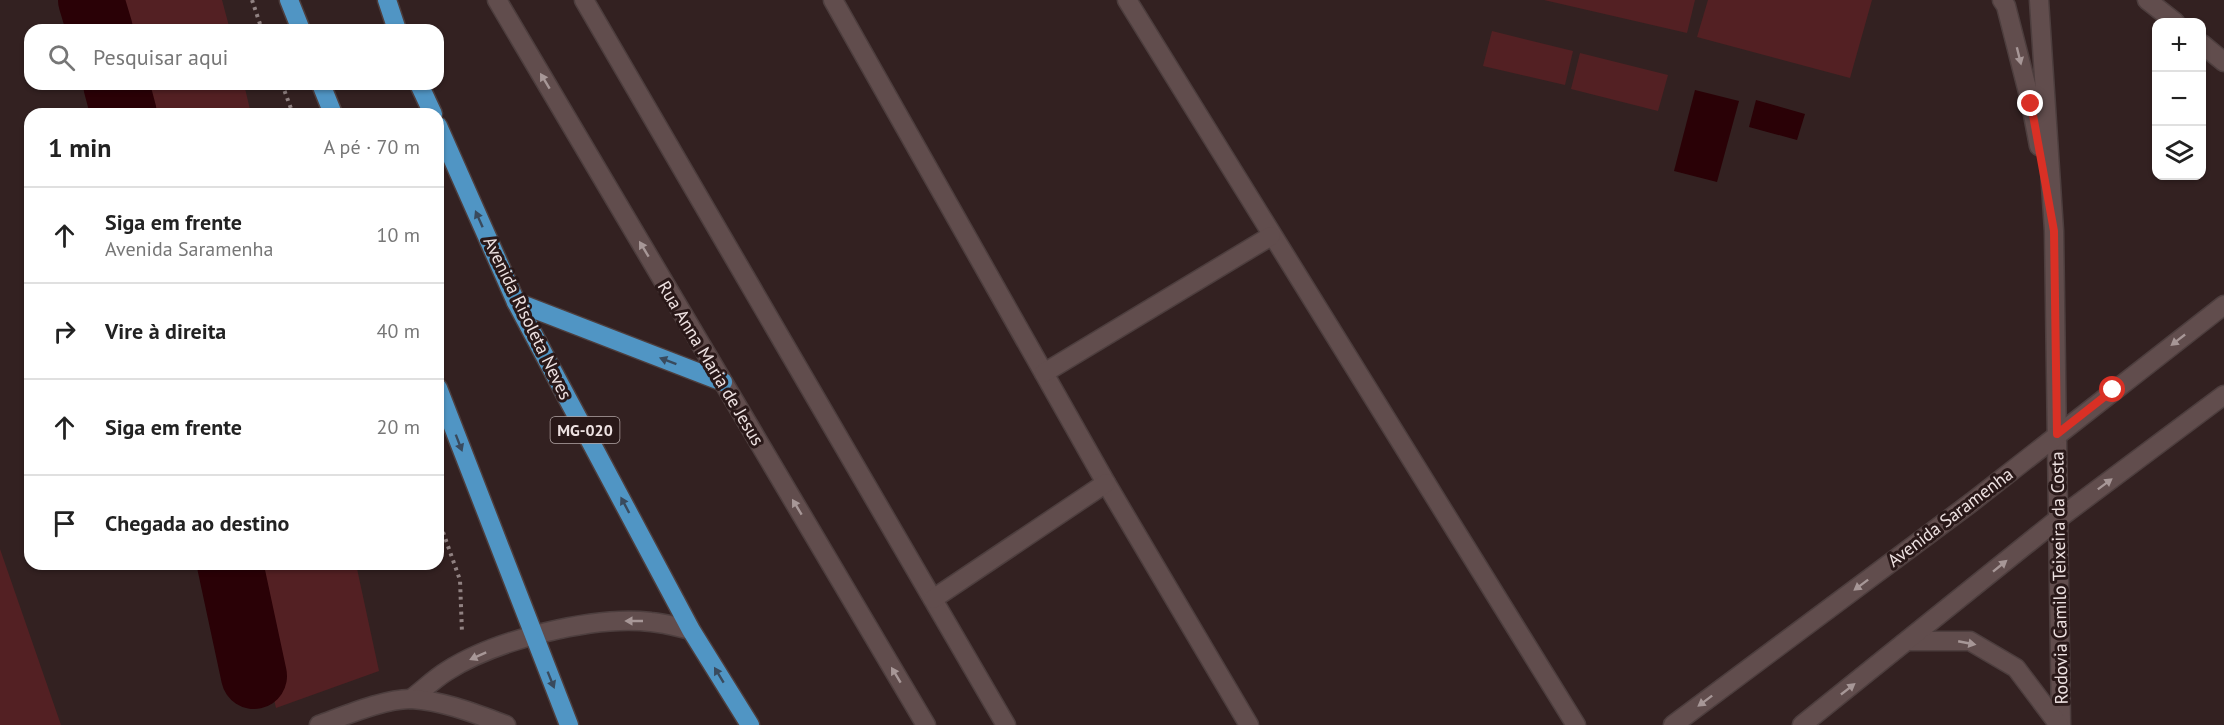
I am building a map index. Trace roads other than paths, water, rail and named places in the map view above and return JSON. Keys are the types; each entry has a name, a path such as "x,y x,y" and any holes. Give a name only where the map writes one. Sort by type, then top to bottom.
{"highway":[{"path":"289,0 299,24"},
{"path":"387,0 395,24"},
{"path":"323,90 331,108"},
{"path":"422,90 430,108"},
{"name":"Avenida Risoleta Neves","path":"444,140 516,302 691,630 750,725"},
{"path":"516,302 723,382"},
{"path":"444,404 569,725"}],"street":[{"name":"Rua Anna Maria de Jesus","path":"497,0 926,725"},
{"path":"584,0 1006,725"},
{"path":"833,0 1106,483 1249,725"},
{"path":"1127,0 1271,236 1576,725"},
{"path":"2002,0 2006,6 2031,104 2054,231"},
{"name":"Rodovia Camilo Teixeira da Costa","path":"2039,0 2054,231 2060,725"},
{"path":"2147,0 2170,18"},
{"path":"2206,47 2224,62"},
{"path":"1044,374 1271,236"},
{"name":"Avenida Saramenha","path":"1674,725 1972,502 2224,304"},
{"path":"1804,724 2058,519 2224,395"},
{"path":"933,599 1106,483"},
{"path":"411,699 447,670 462,663 507,644 570,626 610,621 650,621 691,630"},
{"path":"1909,641 1971,641 2016,668 2060,725"},
{"path":"319,725 377,705 411,699 460,708 506,725"}],"waterway":[{"path":"91,0 98,24"},
{"path":"118,90 122,108"},
{"path":"231,570 254,676"}]}
